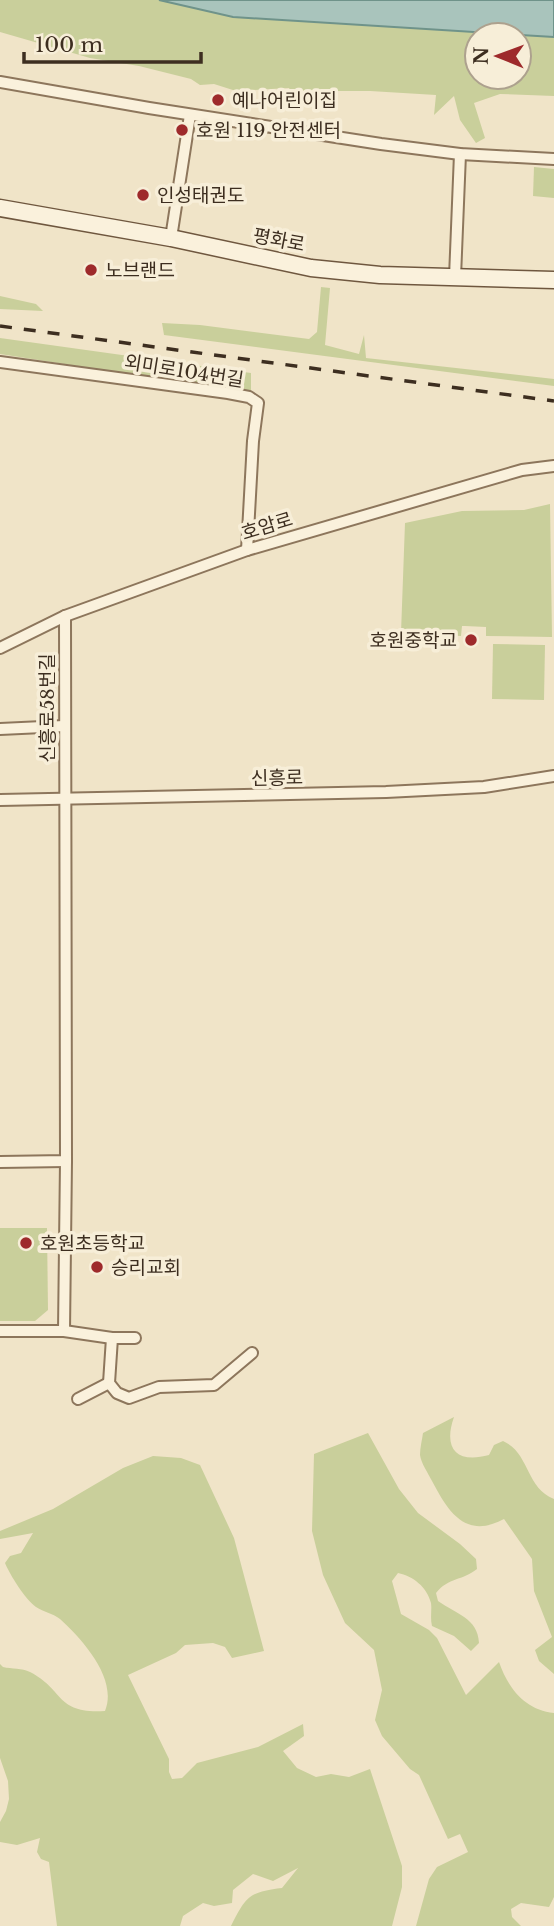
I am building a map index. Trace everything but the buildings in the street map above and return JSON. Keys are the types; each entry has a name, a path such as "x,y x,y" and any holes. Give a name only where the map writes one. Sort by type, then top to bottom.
{"main road":[{"name":"평화로","path":"0,208 171,238 311,268 380,275 554,280"}],"street":[{"path":"0,82 190,114 460,154 554,159"},
{"path":"171,238 190,114"},
{"path":"455,277 460,154"},
{"name":"외미로104번길","path":"0,362 228,393 249,397 258,402 247,550"},
{"name":"호암로","path":"0,648 65,616 247,550 522,470 554,466"},
{"name":"신흥로58번길","path":"64,1331 65,616"},
{"path":"0,729 64,726"},
{"name":"신흥로","path":"0,800 386,792 484,787 554,776"},
{"path":"0,1162 66,1161"},
{"path":"0,1331 64,1331 112,1338 135,1338"},
{"path":"112,1338 109,1383 117,1393 128,1398 159,1387 214,1385 252,1353"},
{"path":"78,1399 109,1383"}],"green space":[{"path":"0,0 554,0 554,96 500,94 474,103 485,138 476,143 460,120 454,96 434,115 436,95 314,91 298,104 289,88 236,91 214,84 200,85 191,79 139,66 90,58 0,32"},
{"path":"534,167 554,169 554,198 533,196"},
{"path":"321,287 330,288 325,345 359,354 364,335 366,358 554,379 554,386 164,335 162,323 200,325 309,339 317,332"},
{"path":"0,296 36,304 43,311 0,309"},
{"path":"0,338 251,373 251,393 0,354"},
{"path":"550,504 552,637 486,636 486,627 465,626 462,626 461,636 401,633 405,523 462,511 524,510"},
{"path":"493,644 545,645 544,700 492,699"},
{"path":"0,1228 47,1228 48,1310 35,1321 0,1321"},
{"path":"454,1417 450,1437 455,1451 468,1457 489,1455 494,1445 503,1441 518,1453 538,1487 554,1499 554,1674 539,1661 535,1650 552,1637 534,1591 532,1559 504,1519 479,1526 459,1519 445,1503 422,1461 420,1452 423,1433"},
{"path":"368,1433 399,1489 418,1513 476,1559 477,1569 446,1584 436,1593 438,1601 465,1618 475,1628 479,1643 471,1651 454,1636 432,1626 431,1603 423,1587 398,1573 392,1581 401,1614 429,1630 437,1638 466,1695 499,1662 507,1681 519,1696 534,1707 554,1713 554,1897 549,1907 521,1903 511,1909 512,1917 521,1926 416,1926 429,1879 437,1867 468,1852 460,1834 448,1839 419,1775 410,1769 382,1736 375,1720 382,1690 374,1650 345,1623 323,1575 312,1531 314,1454"},
{"path":"153,1456 181,1458 200,1465 234,1538 264,1651 232,1658 225,1647 213,1643 185,1645 176,1653 128,1675 169,1759 172,1779 182,1778 197,1763 258,1747 303,1724 304,1736 283,1751 297,1768 316,1777 331,1774 349,1777 370,1769 402,1866 402,1887 392,1926 231,1926 249,1898 282,1888 298,1868 273,1881 253,1874 233,1890 232,1903 214,1906 203,1903 183,1916 180,1926 57,1926 49,1862 41,1859 37,1852 40,1838 17,1845 0,1842 0,1822 9,1799 8,1781 0,1758 0,1664 3,1667 30,1672 77,1709 105,1711 108,1699 103,1673 88,1649 60,1619 32,1603 5,1563 10,1556 21,1553 33,1533 0,1539 0,1531 53,1509 123,1468"}],"water":[{"path":"159,0 554,0 554,37 533,36 533,21 463,21 463,31 233,17"}],"railway":[{"path":"0,326 554,401"}],"place":[{"name":"예나어린이집","path":"218,100"},
{"name":"호원 119 안전센터","path":"182,130"},
{"name":"인성태권도","path":"143,195"},
{"name":"노브랜드","path":"91,270"},
{"name":"호원중학교","path":"471,640"},
{"name":"호원초등학교","path":"26,1243"},
{"name":"승리교회","path":"97,1267"}]}
